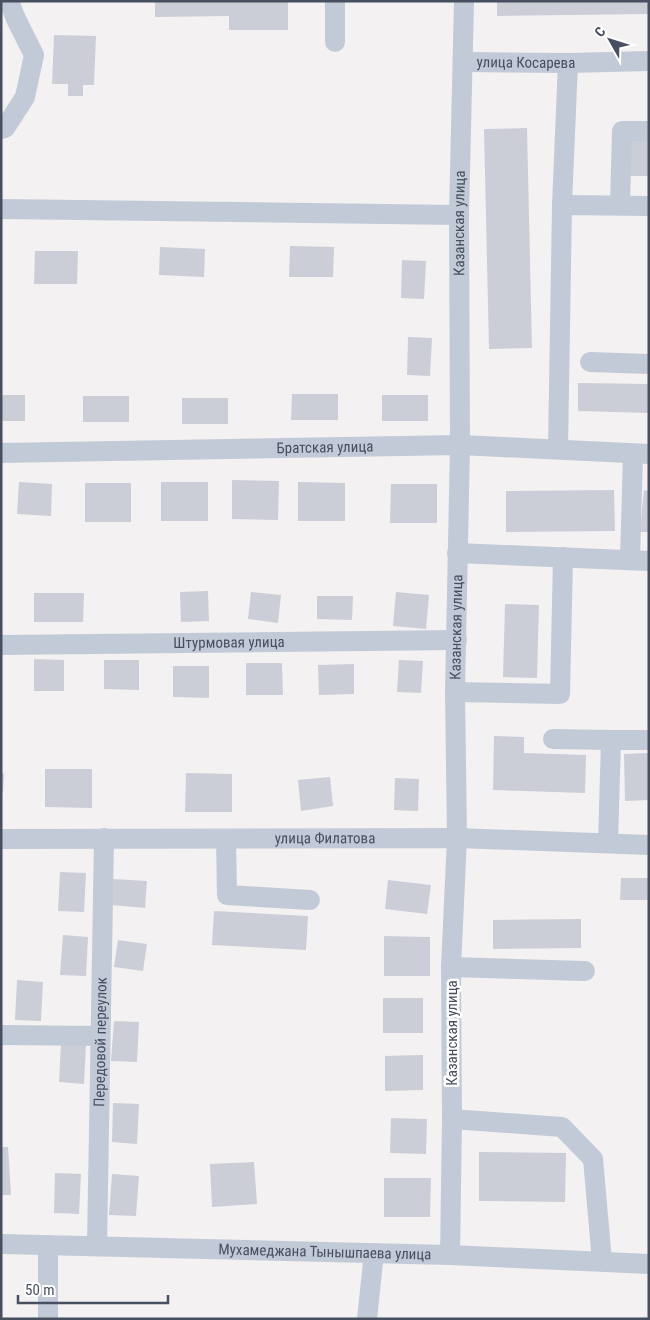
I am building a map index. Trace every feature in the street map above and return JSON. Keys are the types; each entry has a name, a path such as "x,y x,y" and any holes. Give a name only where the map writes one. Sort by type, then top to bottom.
{"street":[{"path":"1,130 5,128 25,97 34,55 16,19 10,1"},
{"path":"334,42 335,1"},
{"name":"Казанская улица","path":"450,1255 452,1119 451,968 457,838 455,692 460,445 459,215 464,1"},
{"name":"улица Косарева","path":"464,62 568,63 649,61"},
{"path":"558,449 562,206 568,63"},
{"path":"620,204 622,131 649,131"},
{"path":"562,206 620,204 649,206"},
{"path":"1,209 459,215"},
{"path":"590,362 649,364"},
{"name":"Братская улица","path":"1,453 460,445 641,454"},
{"path":"457,553 639,560 641,454"},
{"path":"455,692 560,694 563,557"},
{"name":"Штурмовая улица","path":"1,645 456,640"},
{"path":"553,739 649,740"},
{"path":"608,843 611,740"},
{"name":"Передовой переулок","path":"97,1246 99,1036 104,838"},
{"name":"улица Филатова","path":"1,839 457,838 649,845"},
{"path":"226,839 227,895 310,900"},
{"path":"451,968 585,971"},
{"path":"1,1035 99,1036"},
{"path":"452,1119 562,1127 593,1159 602,1261"},
{"name":"Мухамеджана Тынышпаева улица","path":"1,1244 450,1255 649,1264"},
{"path":"48,1244 48,1319"},
{"path":"367,1319 374,1253"}],"building":[{"path":"155,1 288,1 288,30 229,30 229,16 155,17"},
{"path":"497,1 649,1 649,14 497,16"},
{"path":"54,35 96,36 94,85 83,85 83,96 68,96 68,84 52,84"},
{"path":"527,128 532,348 489,349 484,129"},
{"path":"628,141 649,141 649,176 628,176"},
{"path":"290,246 334,247 333,277 289,277"},
{"path":"160,247 205,249 204,277 159,275"},
{"path":"35,251 78,251 77,284 34,284"},
{"path":"402,260 426,261 424,299 401,298"},
{"path":"408,337 432,338 430,376 407,375"},
{"path":"578,383 649,384 649,413 578,411"},
{"path":"292,394 338,394 338,420 291,420"},
{"path":"1,395 25,395 25,421 1,421"},
{"path":"382,395 428,395 428,421 382,421"},
{"path":"83,396 129,396 129,422 83,422"},
{"path":"182,398 228,398 228,424 182,424"},
{"path":"232,480 279,481 278,520 232,519"},
{"path":"19,482 52,484 51,516 17,514"},
{"path":"161,482 208,482 208,521 161,521"},
{"path":"298,482 345,483 345,521 298,521"},
{"path":"85,483 131,483 131,522 85,522"},
{"path":"391,484 437,484 437,523 390,523"},
{"path":"614,490 615,531 506,532 506,491"},
{"path":"644,490 649,491 649,532 640,532"},
{"path":"208,591 209,621 181,622 180,592"},
{"path":"251,592 281,595 278,623 248,619"},
{"path":"396,592 429,595 426,629 393,626"},
{"path":"34,593 84,593 83,622 34,622"},
{"path":"317,596 353,596 352,620 317,619"},
{"path":"505,604 539,605 537,678 503,677"},
{"path":"34,659 64,660 64,691 34,691"},
{"path":"104,660 139,660 139,690 104,689"},
{"path":"399,660 423,661 421,693 397,692"},
{"path":"246,663 282,663 283,695 246,695"},
{"path":"354,664 354,694 319,695 318,665"},
{"path":"173,666 209,666 209,698 173,697"},
{"path":"494,736 524,737 524,753 586,755 585,793 493,790"},
{"path":"649,753 649,800 625,801 624,754"},
{"path":"45,769 92,769 92,808 45,807"},
{"path":"1,773 4,774 3,793 1,793"},
{"path":"186,773 232,774 232,812 185,812"},
{"path":"330,777 333,806 301,811 298,780"},
{"path":"395,778 419,779 418,811 394,810"},
{"path":"60,872 86,873 84,912 58,911"},
{"path":"621,878 649,878 649,900 620,900"},
{"path":"113,879 147,881 145,908 111,905"},
{"path":"388,880 431,885 427,914 385,909"},
{"path":"214,911 308,916 306,950 212,945"},
{"path":"581,919 581,948 493,949 493,920"},
{"path":"63,935 88,937 86,976 60,975"},
{"path":"384,936 430,937 430,976 384,976"},
{"path":"118,940 147,944 143,971 114,967"},
{"path":"17,980 43,982 41,1021 15,1020"},
{"path":"383,998 423,998 423,1033 383,1033"},
{"path":"114,1021 139,1022 137,1062 111,1061"},
{"path":"61,1043 86,1044 84,1084 59,1082"},
{"path":"423,1055 423,1090 385,1091 385,1056"},
{"path":"113,1103 139,1104 137,1144 112,1142"},
{"path":"391,1118 427,1119 426,1154 390,1153"},
{"path":"1,1147 8,1147 11,1195 1,1195"},
{"path":"479,1152 566,1153 565,1202 479,1201"},
{"path":"254,1162 257,1204 212,1207 210,1164"},
{"path":"55,1173 81,1174 79,1214 54,1213"},
{"path":"112,1174 139,1176 136,1216 109,1215"},
{"path":"384,1178 431,1178 430,1217 384,1217"}]}
